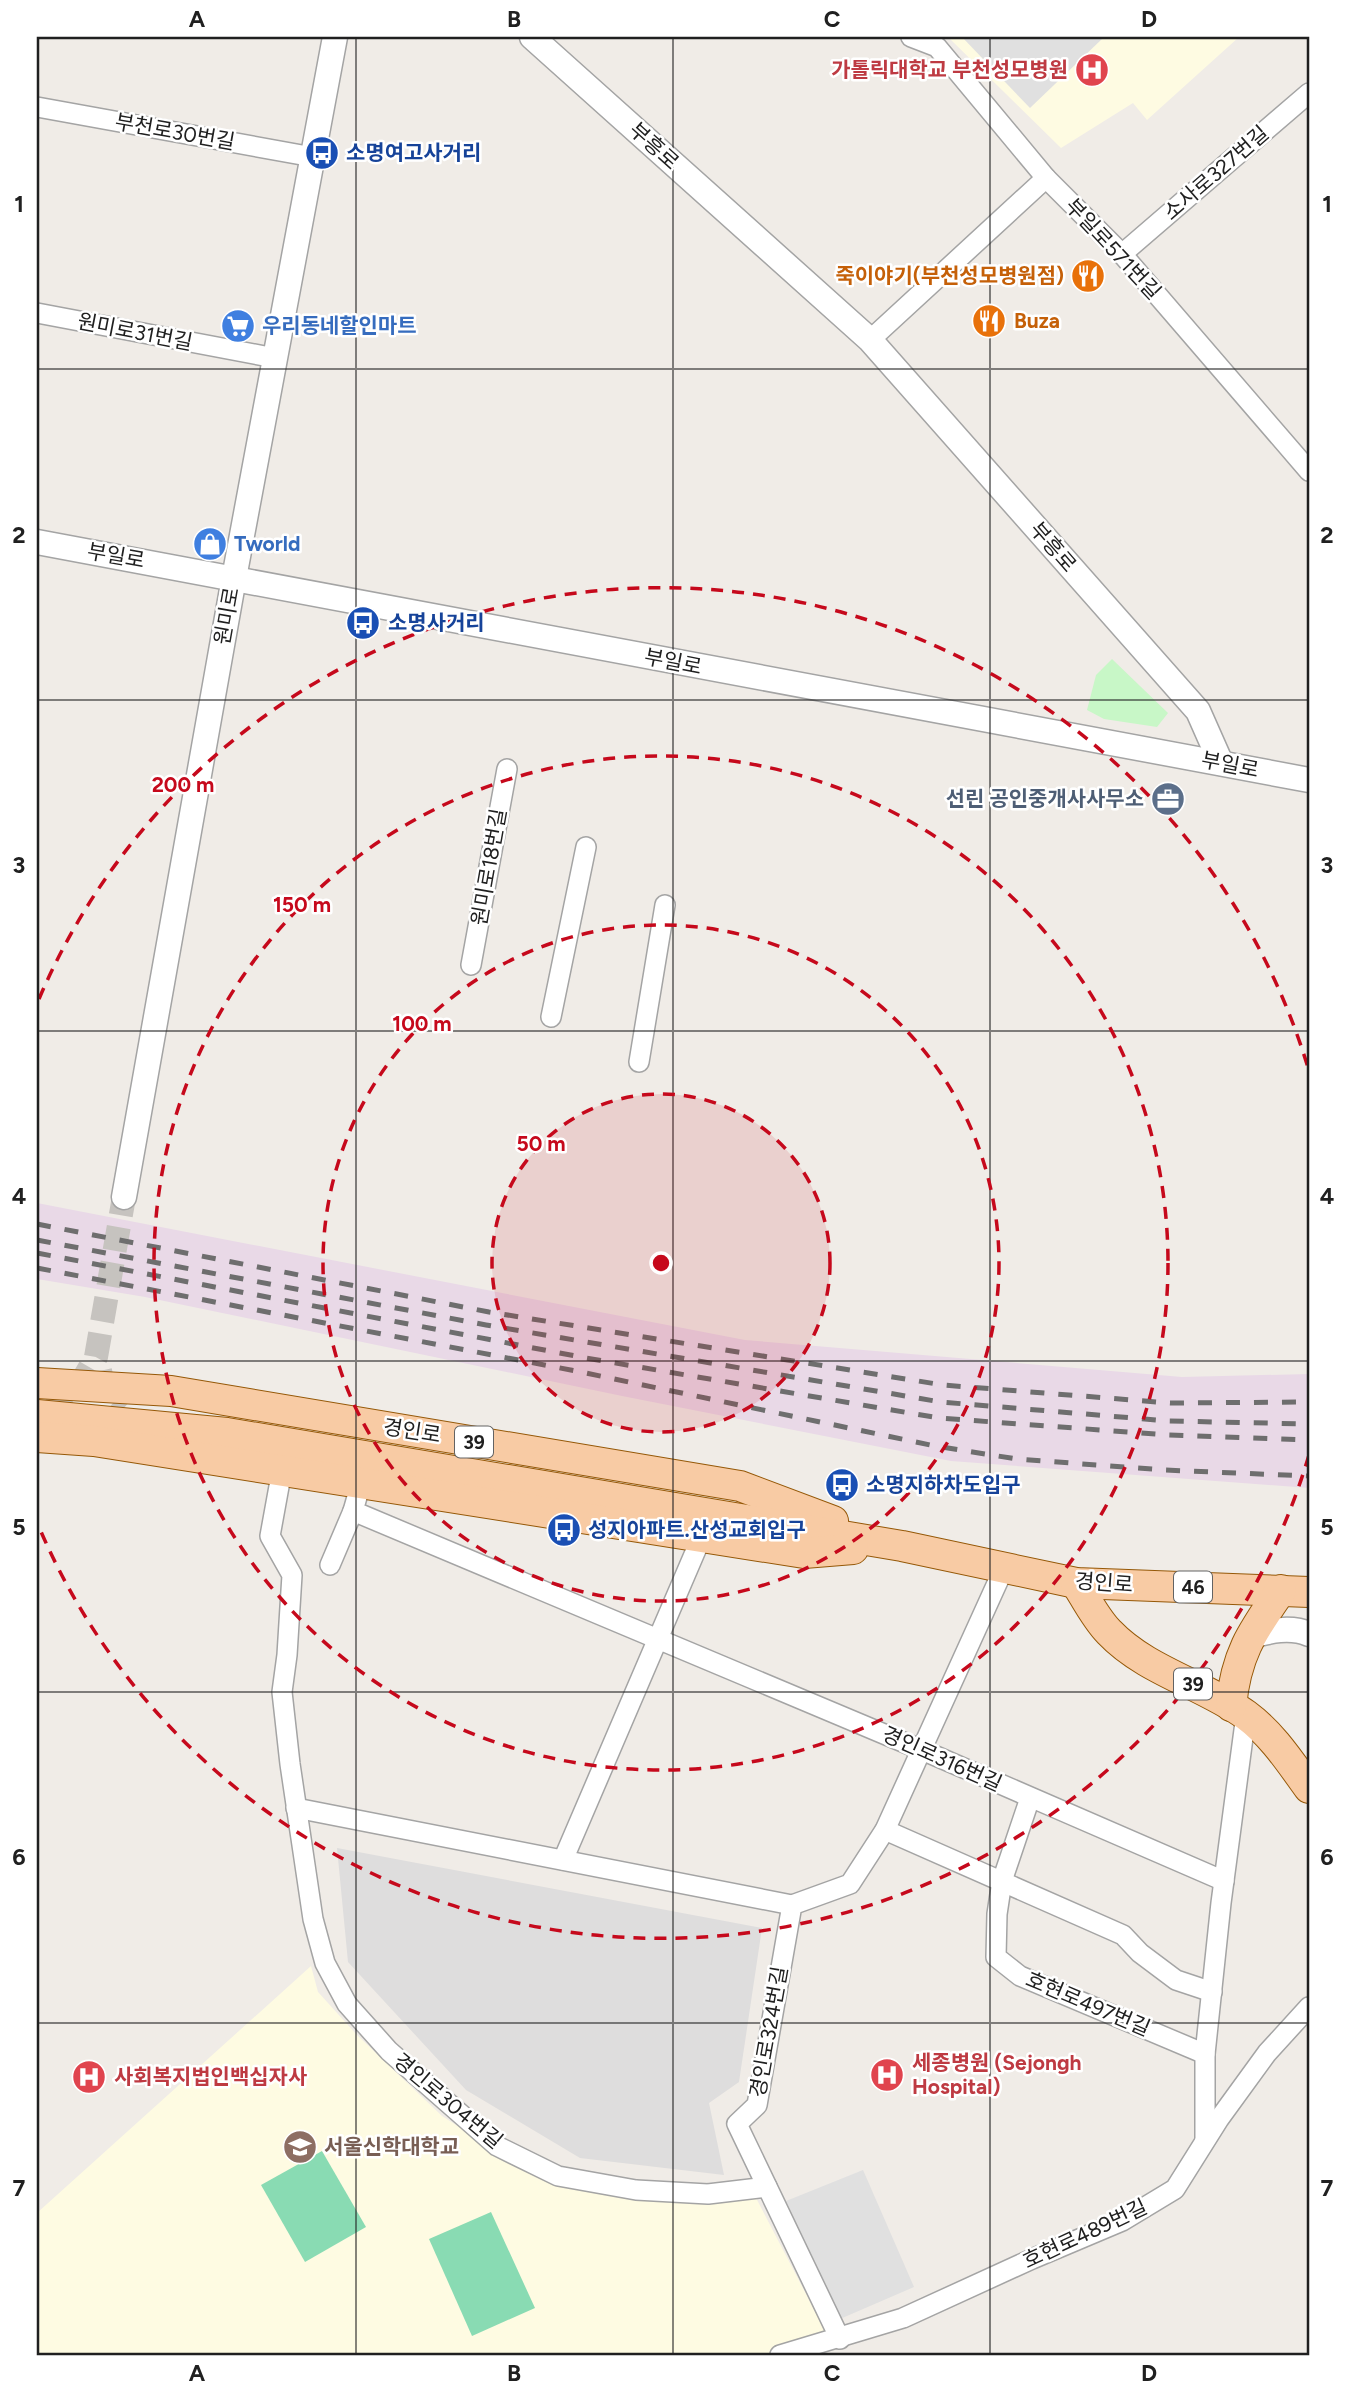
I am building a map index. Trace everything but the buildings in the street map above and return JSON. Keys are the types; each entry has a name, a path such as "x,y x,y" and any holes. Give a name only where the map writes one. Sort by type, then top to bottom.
{"main road":[{"name":"경인로","path":"40,1403 171,1391 740,1486 902,1546"},
{"name":"경인로","path":"40,1403 902,1546 1076,1583 1295,1591"},
{"name":"경인로","path":"37,1437 94,1441 804,1553 902,1546"},
{"name":"39","path":"1076,1583 1106,1629 1119,1642 1238,1710 1270,1735 1309,1788"},
{"path":"1238,1710 1234,1677 1242,1652 1250,1636 1295,1591"}],"street":[{"name":"원미로","path":"124,1196 234,578 335,37"},
{"name":"부흥로","path":"532,37 870,340 1198,711 1221,762"},
{"name":"부일로571번길","path":"911,37 937,47 1046,178 1122,254 1309,471"},
{"name":"소사로327번길","path":"1122,254 1309,93"},
{"name":"부천로30번길","path":"37,107 313,157"},
{"path":"870,340 1046,178"},
{"name":"원미로31번길","path":"37,313 275,358"},
{"name":"부일로","path":"37,542 1309,780"},
{"name":"원미로18번길","path":"471,965 507,769"},
{"path":"551,1017 586,847"},
{"path":"639,1062 665,905"},
{"path":"121,1412 550,1474 832,1521"},
{"name":"경인로304번길","path":"282,1470 270,1536 292,1575 282,1692 296,1808 313,1919 325,1963 347,2004 389,2051 497,2146 558,2176 636,2190 708,2194 767,2186"},
{"path":"330,1564 353,1511 361,1483"},
{"path":"353,1511 658,1639"},
{"path":"564,1860 702,1536"},
{"path":"296,1808 792,1905 850,1884 885,1830 1004,1567"},
{"path":"1250,1636 1277,1630 1301,1630 1309,1634"},
{"name":"경인로316번길","path":"658,1639 1224,1881"},
{"path":"1205,2140 1205,2054 1224,1881 1238,1710"},
{"path":"1002,1881 1030,1798"},
{"path":"885,1830 1123,1935 1140,1953 1176,1980 1212,1992"},
{"name":"호현로497번길","path":"1002,1881 997,1914 996,1956 1020,1976 1205,2054"},
{"name":"경인로324번길","path":"792,1905 757,2105 737,2124 840,2339"},
{"name":"호현로489번길","path":"780,2355 903,2318 1122,2221 1175,2189 1205,2140 1268,2053 1309,2007"}],"shaded area":[{"name":"가톨릭대학교 부천성모병원","path":"948,37 1239,37 1147,120 1133,103 1061,148"},
{"path":"962,37 1099,37 1102,39 1030,108"},
{"path":"37,1203 745,1340 1182,1377 1309,1374 1309,1488 951,1461 145,1297 37,1279"},
{"path":"337,1848 762,1928 739,2082 709,2103 724,2175 580,2158 466,2090 348,1962"},
{"name":"서울신학대학교","path":"311,1966 318,1992 357,2035 442,2116 540,2179 756,2198 831,2342 801,2355 37,2355 37,2213"},
{"path":"863,2170 914,2287 840,2319 786,2201"}],"green space":[{"path":"1112,659 1168,713 1157,727 1104,719 1087,710 1096,675"},
{"path":"322,2151 366,2227 305,2262 261,2185"},
{"path":"491,2212 535,2308 472,2336 429,2239"}],"tunnel":[{"path":"49,1407 73,1397 96,1357 124,1197"},
{"path":"100,1371 106,1397 121,1411"}],"railway":[{"path":"37,1224 489,1312 943,1385 1170,1403 1309,1402"},
{"path":"37,1240 486,1325 941,1402 1169,1421 1309,1424"},
{"path":"37,1253 586,1358 939,1418 1168,1435 1309,1440"},
{"path":"37,1268 581,1372 935,1446 1017,1459 1164,1470 1309,1476"}],"place":[{"name":"가톨릭대학교 부천성모병원","path":"1092,70"},
{"name":"소명여고사거리","path":"322,153"},
{"name":"죽이야기(부천성모병원점)","path":"1088,276"},
{"name":"Buza","path":"989,321"},
{"name":"우리동네할인마트","path":"238,326"},
{"name":"Tworld","path":"210,544"},
{"name":"소명사거리","path":"363,623"},
{"name":"선린 공인중개사사무소","path":"1168,799"},
{"name":"소명지하차도입구","path":"842,1485"},
{"name":"성지아파트.산성교회입구","path":"564,1530"},
{"name":"세종병원 (Sejongh Hospital)","path":"887,2075"},
{"name":"사회복지법인백십자사","path":"89,2077"},
{"name":"서울신학대학교","path":"300,2147"}]}
